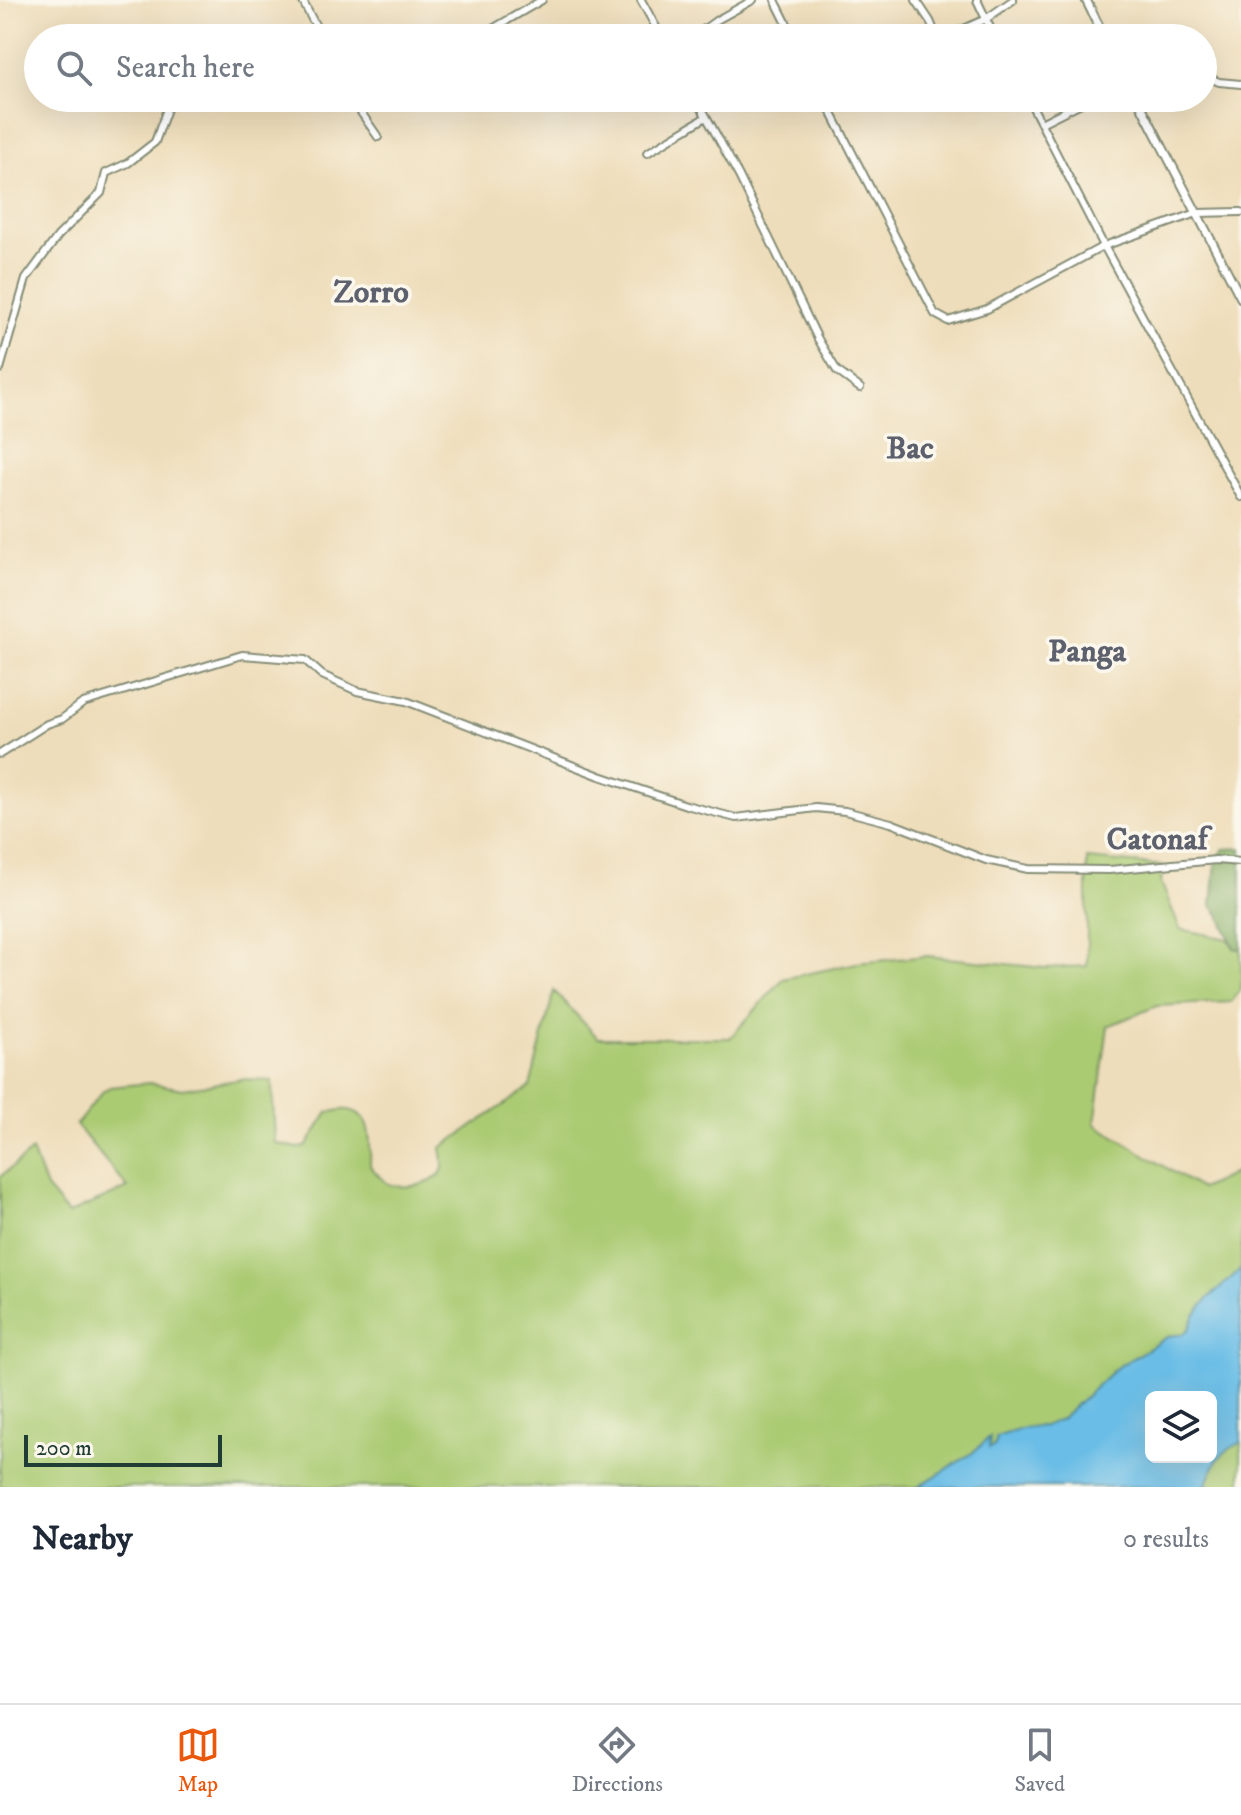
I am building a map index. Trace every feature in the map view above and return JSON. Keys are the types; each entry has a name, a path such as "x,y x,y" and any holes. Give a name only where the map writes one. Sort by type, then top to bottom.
{"street":[{"path":"302,0 313,24"},
{"path":"501,24 542,0"},
{"path":"641,0 654,24"},
{"path":"711,24 753,0"},
{"path":"775,0 787,24"},
{"path":"916,0 932,24"},
{"path":"977,0 988,24"},
{"path":"974,24 1013,0"},
{"path":"1086,0 1098,24"},
{"path":"1217,81 1241,84"},
{"path":"0,369 26,279 58,236 101,193 106,173 128,163 155,142 166,112"},
{"path":"359,112 378,137"},
{"path":"703,112 739,176 818,339 837,371 860,388"},
{"path":"831,112 935,314 948,321 987,309 1104,246 1197,213 1241,212"},
{"path":"1035,112 1104,246 1241,497"},
{"path":"1041,123 1063,112"},
{"path":"1144,112 1241,298"},
{"path":"647,153 706,117"},
{"path":"0,754 47,724 62,719 83,703 242,655 305,660 322,675 357,691 406,701 600,776 736,818 816,808 845,811 891,823 986,860 1028,869 1109,870 1216,860 1241,862"}],"green space":[{"path":"1241,848 1241,949 1234,948 1219,914 1212,906 1216,860 1224,849"},
{"path":"1087,859 1163,866 1161,882 1180,929 1228,939 1234,948 1241,949 1241,990 1231,1002 1157,1006 1108,1026 1095,1124 1201,1189 1241,1170 1241,1269 1195,1315 1189,1329 1183,1334 1169,1336 1116,1368 1061,1419 1044,1426 1024,1428 989,1448 989,1438 971,1454 918,1487 0,1487 0,1177 32,1151 46,1188 68,1214 128,1188 76,1125 104,1090 149,1083 183,1089 242,1079 272,1081 275,1143 306,1147 328,1112 348,1110 362,1117 366,1124 370,1166 379,1176 395,1186 420,1185 440,1174 443,1166 441,1148 530,1087 554,991 598,1038 730,1038 783,979 857,963 927,956 1045,968 1087,966"},
{"path":"1241,1442 1241,1487 1205,1487 1220,1456"}],"water":[{"path":"1241,1269 1241,1442 1217,1461 1217,1391 1145,1391 1145,1463 1216,1463 1205,1487 918,1487 971,1454 990,1437 989,1448 994,1446 996,1437 1061,1419 1116,1368 1169,1336 1183,1334 1189,1329 1195,1315"}],"district":[{"name":"Zorro","path":"371,293"},
{"name":"Bac","path":"910,449"},
{"name":"Panga","path":"1087,652"},
{"name":"Catonaf","path":"1157,840"}]}
